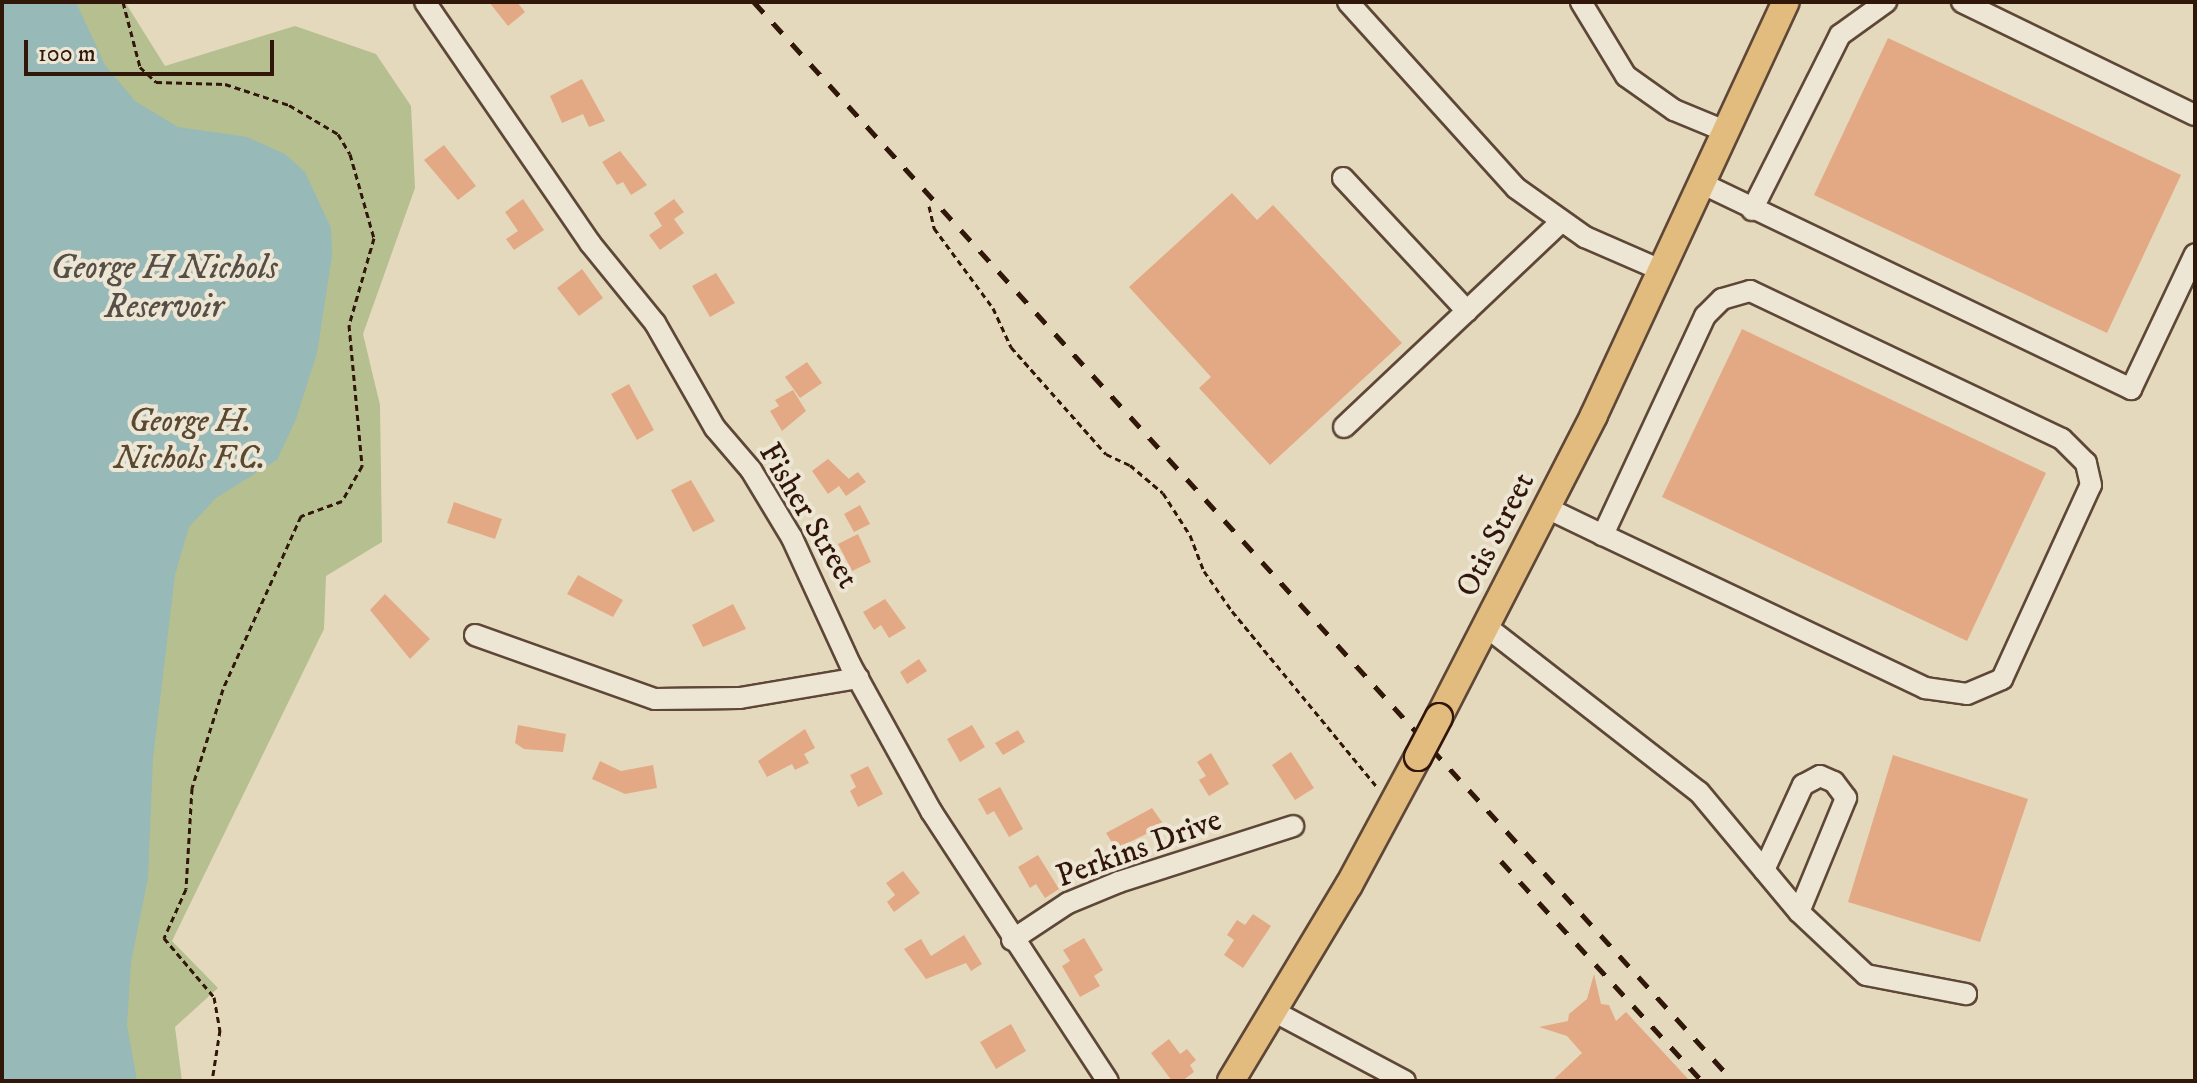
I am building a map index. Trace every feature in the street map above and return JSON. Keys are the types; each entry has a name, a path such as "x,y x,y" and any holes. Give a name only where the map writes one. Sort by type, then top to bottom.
{"main road":[{"name":"Otis Street","path":"1231,1081 1275,1012 1488,628 1786,2"}],"street":[{"name":"Fisher Street","path":"425,2 590,243 655,323 715,428 751,470 835,622 858,678 1012,940 1108,1081"},
{"path":"1348,2 1495,167 1561,222 1661,270"},
{"path":"1581,2 1626,76 1674,110 1725,131"},
{"path":"1752,210 1840,35 1886,2"},
{"path":"1962,2 2195,115"},
{"path":"1343,178 1467,311"},
{"path":"1701,183 2131,389 2195,254"},
{"path":"1344,427 1561,222"},
{"path":"1547,508 1603,535 1925,688 1967,694 2002,679 2091,485 2086,463 2062,439 1750,291 1722,299 1705,316 1603,535"},
{"path":"1488,628 1699,792 1799,912 1866,975 1966,994"},
{"path":"475,635 655,699 740,698 858,678"},
{"path":"1764,870 1803,785 1820,776 1834,782 1846,798 1799,912"},
{"name":"Perkins Drive","path":"1012,940 1068,903 1119,882 1293,826"},
{"path":"1275,1012 1405,1081"}],"path":[{"path":"123,2 140,67 156,82 225,84 289,105 338,134 350,154 374,238 349,325 362,466 342,501 301,516 223,689 192,788 186,889 164,938 214,997 220,1030 212,1081"},
{"path":"929,206 934,228 993,308 1011,347 1106,454 1130,465 1163,493 1190,535 1204,571 1232,611 1393,804"}],"green space":[{"name":"George H Nichols Reservoir","path":"2,2 125,2 165,66 295,26 376,54 411,106 415,188 363,334 380,405 382,542 326,576 324,629 172,941 218,988 175,1027 182,1081 2,1081"}],"water":[{"name":"George H Nichols Reservoir","path":"2,2 76,2 105,65 135,101 178,127 247,137 285,154 305,172 331,228 332,256 317,353 296,419 277,460 216,498 189,527 175,575 153,758 148,878 131,962 127,1025 137,1081 2,1081"}],"building":[{"path":"489,2 517,2 525,12 508,26"},
{"path":"1888,38 2181,175 2107,333 1814,195"},
{"path":"582,79 605,121 589,127 583,114 562,123 550,96"},
{"path":"444,145 476,186 458,200 424,160"},
{"path":"620,151 647,185 631,195 623,182 617,185 602,162"},
{"path":"1232,193 1257,220 1273,205 1402,343 1270,465 1199,388 1211,377 1129,287"},
{"path":"523,199 544,230 514,250 506,239 518,231 505,212"},
{"path":"674,199 684,212 674,219 684,233 660,250 649,235 662,226 654,213"},
{"path":"582,269 603,298 579,316 557,288"},
{"path":"716,273 735,303 710,317 692,286"},
{"path":"1742,329 2046,473 1967,641 1662,497"},
{"path":"807,362 822,383 800,398 785,377"},
{"path":"629,384 654,430 637,440 611,394"},
{"path":"793,390 806,411 782,431 770,411 779,406 775,400"},
{"path":"828,459 849,479 858,472 866,482 846,496 839,486 828,494 812,471"},
{"path":"691,480 715,521 693,532 671,490"},
{"path":"454,502 502,519 495,539 447,523"},
{"path":"860,505 870,524 854,532 844,514"},
{"path":"858,534 871,562 852,571 838,544"},
{"path":"578,575 623,600 613,617 567,594"},
{"path":"385,594 430,639 410,659 370,610"},
{"path":"885,599 906,628 889,638 881,625 874,630 863,612"},
{"path":"733,604 746,629 703,647 692,625"},
{"path":"919,659 927,671 907,684 900,672"},
{"path":"518,725 566,734 563,752 524,749 515,743"},
{"path":"972,725 985,747 960,762 947,739"},
{"path":"805,729 815,748 804,754 809,763 795,770 792,764 767,777 758,761"},
{"path":"1018,730 1025,742 1003,755 995,743"},
{"path":"1291,752 1314,788 1295,800 1272,765"},
{"path":"1211,753 1229,784 1209,796 1199,780 1206,776 1197,762"},
{"path":"1893,755 2028,799 1980,942 1848,902"},
{"path":"600,761 621,771 653,765 657,788 625,794 592,779"},
{"path":"868,766 883,794 858,807 850,791 856,787 850,775"},
{"path":"1000,787 1023,829 1009,837 994,811 987,815 978,799"},
{"path":"1152,808 1164,825 1116,849 1106,833"},
{"path":"1038,855 1059,889 1045,898 1036,884 1030,888 1018,867"},
{"path":"903,871 920,893 894,912 887,902 895,895 886,883"},
{"path":"1253,914 1271,926 1243,968 1224,955 1234,940 1227,935 1237,920 1245,925"},
{"path":"964,935 982,964 971,971 966,963 926,979 904,949 921,939 931,956"},
{"path":"1084,938 1103,970 1094,976 1100,986 1080,997 1062,966 1070,961 1063,950"},
{"path":"1594,974 1601,1004 1609,1005 1616,1021 1626,1012 1690,1081 1552,1081 1582,1053 1567,1036 1539,1027 1568,1021 1569,1014 1587,999"},
{"path":"1011,1024 1026,1051 996,1069 980,1042"},
{"path":"1169,1039 1180,1054 1187,1049 1196,1060 1190,1065 1194,1072 1182,1081 1172,1081 1151,1053"}],"railway":[{"path":"754,2 1733,1081"},
{"path":"1501,861 1702,1081"}],"park label":[{"name":"George H. Nichols F.C.","path":"190,442"}]}
